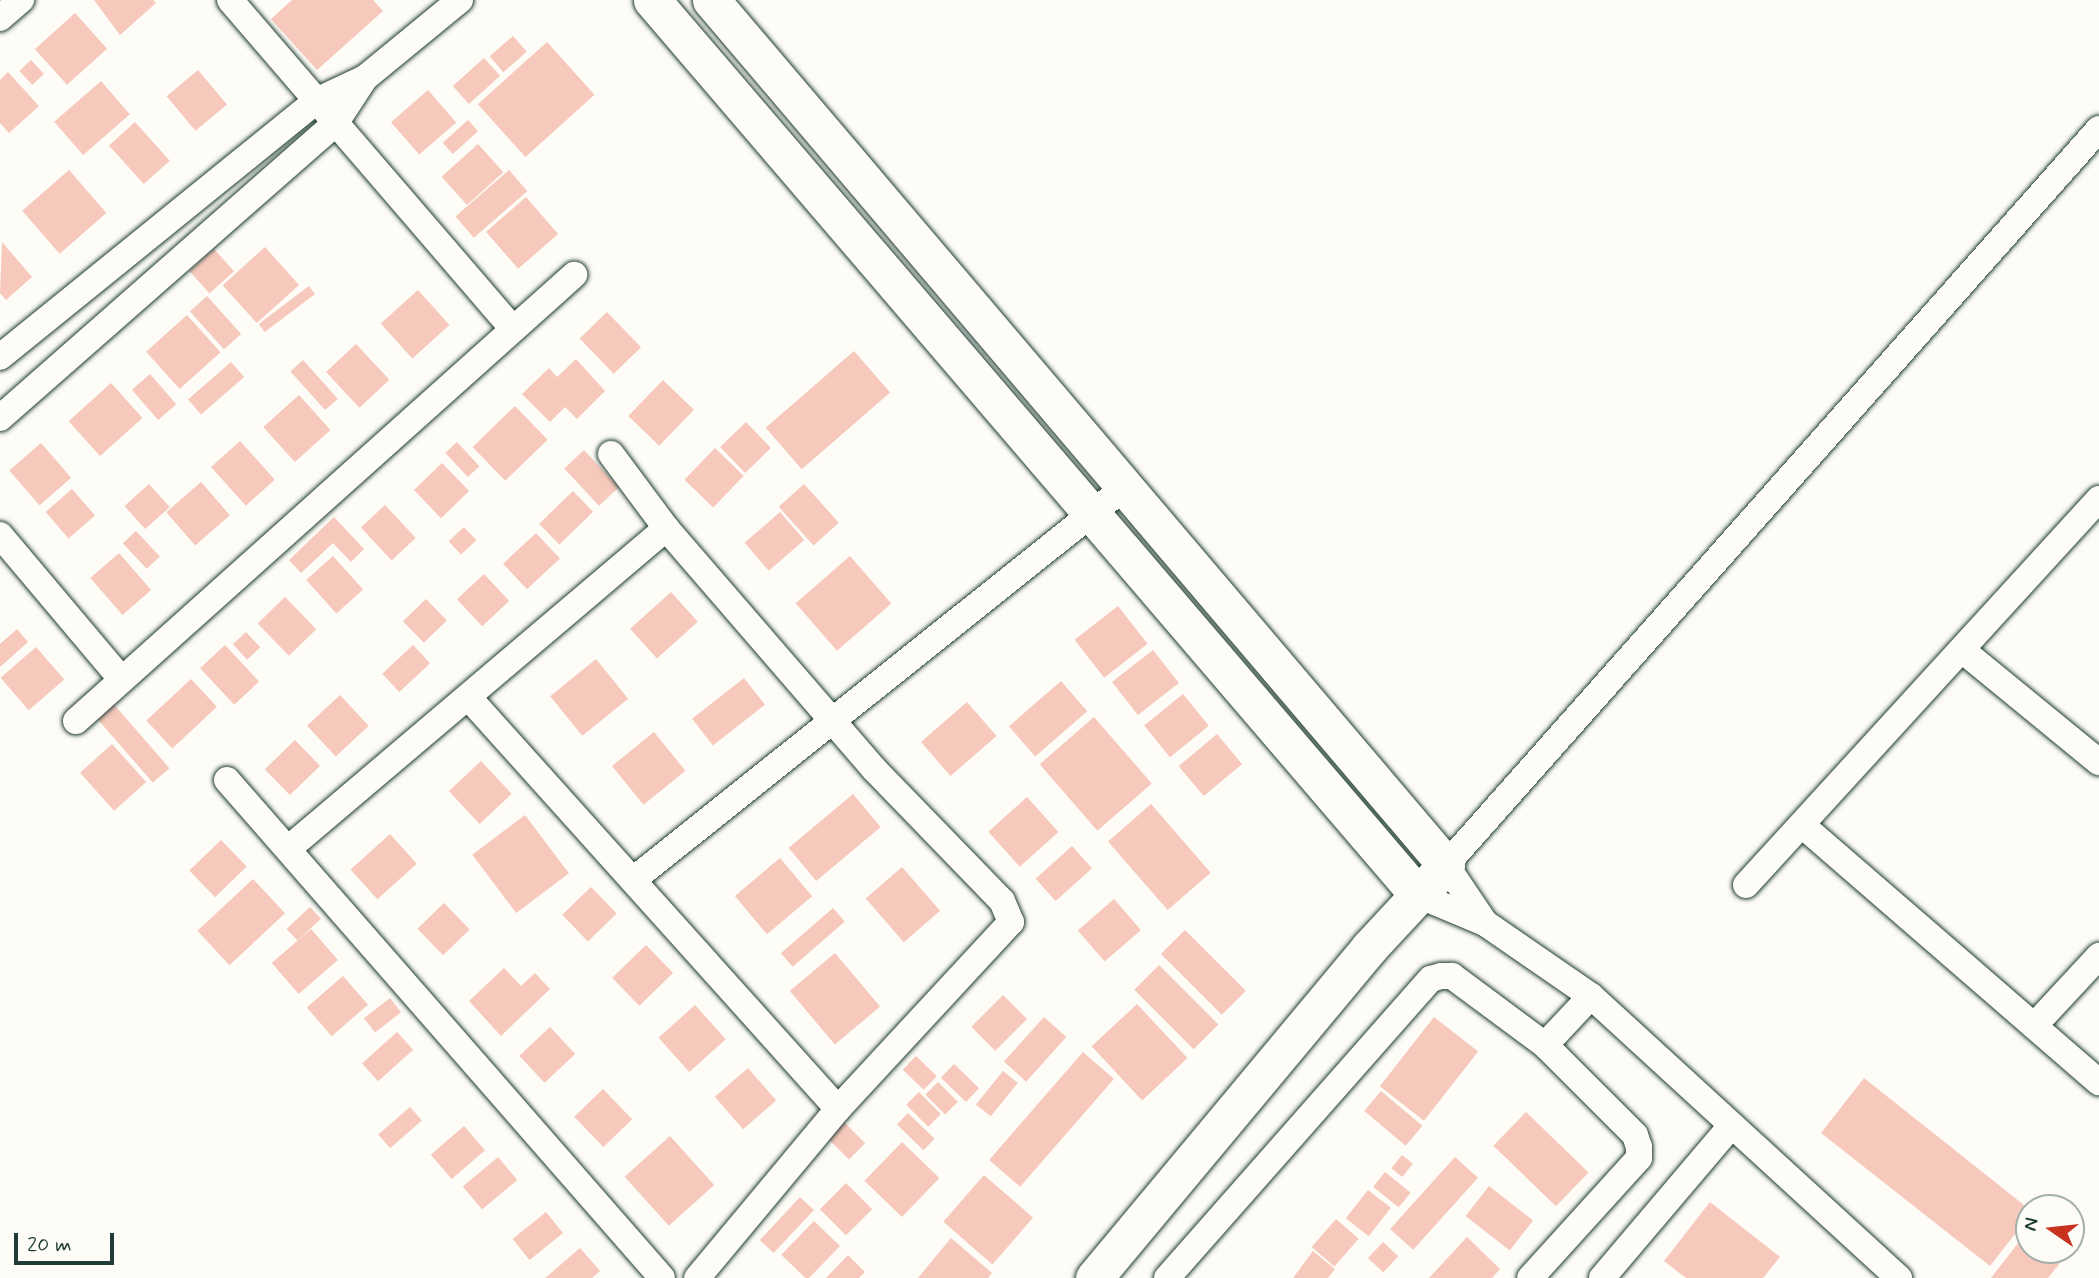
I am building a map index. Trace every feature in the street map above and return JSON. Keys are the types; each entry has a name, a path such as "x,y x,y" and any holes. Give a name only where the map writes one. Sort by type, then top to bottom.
{"street":[{"path":"0,18 21,0"},
{"path":"230,0 513,329"},
{"path":"29,392 1,356 316,102 365,78 460,0"},
{"path":"652,0 1092,513 1324,791 1418,895 1486,923 1591,996 1730,1127 1899,1278"},
{"path":"711,0 1446,865 1486,923"},
{"path":"0,418 186,259 335,124 365,78"},
{"path":"1094,1278 1418,895 2099,129"},
{"path":"162,227 186,259"},
{"path":"76,721 575,275"},
{"path":"611,454 666,528 874,769 1002,901 1011,922 838,1109 697,1278"},
{"path":"633,880 1125,486"},
{"path":"1746,886 2099,499"},
{"path":"288,849 666,528"},
{"path":"0,535 122,680"},
{"path":"1962,650 2099,762"},
{"path":"469,698 838,1109"},
{"path":"227,780 662,1278"},
{"path":"1802,825 2099,1082"},
{"path":"2034,1026 2099,956"},
{"path":"1167,1278 1431,979 1452,976 1545,1045 1635,1135 1639,1158 1530,1278"},
{"path":"1545,1045 1591,996"},
{"path":"1602,1278 1730,1127"}],"building":[{"path":"94,0 153,0 156,3 120,35"},
{"path":"292,0 373,0 383,11 317,70 271,19"},
{"path":"75,13 107,49 67,85 35,49"},
{"path":"513,36 527,52 503,72 490,56"},
{"path":"547,42 595,95 525,157 478,104"},
{"path":"484,58 500,76 469,104 453,86"},
{"path":"31,60 44,74 32,85 19,71"},
{"path":"198,70 227,104 196,131 167,96"},
{"path":"8,72 39,106 9,133 0,123 0,80"},
{"path":"101,81 130,114 83,155 54,122"},
{"path":"428,90 456,122 419,155 391,122"},
{"path":"468,120 478,131 453,154 443,143"},
{"path":"135,122 170,161 144,184 109,145"},
{"path":"478,144 503,172 467,205 442,177"},
{"path":"69,170 106,213 60,254 22,211"},
{"path":"509,170 527,191 474,238 455,217"},
{"path":"526,197 558,234 518,269 486,232"},
{"path":"2,242 32,277 6,300 0,293"},
{"path":"265,247 299,285 257,323 223,285"},
{"path":"214,249 234,271 210,293 189,271"},
{"path":"309,286 315,294 265,332 259,324"},
{"path":"418,290 449,325 412,358 381,323"},
{"path":"207,296 241,334 224,349 190,311"},
{"path":"607,312 641,347 614,374 580,338"},
{"path":"187,315 220,352 180,389 146,352"},
{"path":"356,344 389,380 359,408 326,372"},
{"path":"854,351 890,393 802,469 766,428"},
{"path":"576,359 605,391 577,419 565,407 550,422 522,394 549,368 557,377"},
{"path":"303,360 338,399 325,410 290,371"},
{"path":"231,362 244,377 201,414 188,399"},
{"path":"150,374 176,404 158,420 132,390"},
{"path":"663,380 694,410 659,446 628,416"},
{"path":"111,383 142,418 100,456 69,421"},
{"path":"299,395 330,430 295,462 263,427"},
{"path":"515,406 548,440 505,481 473,447"},
{"path":"746,422 771,448 745,473 720,447"},
{"path":"240,441 275,480 246,506 211,467"},
{"path":"457,442 480,466 468,477 445,453"},
{"path":"41,443 71,478 39,505 9,471"},
{"path":"715,448 744,476 713,507 684,480"},
{"path":"584,450 619,487 599,506 564,468"},
{"path":"442,463 469,491 441,518 414,490"},
{"path":"201,482 230,515 195,545 166,512"},
{"path":"149,484 170,507 145,529 124,506"},
{"path":"804,484 839,523 814,545 779,507"},
{"path":"72,489 95,515 69,538 46,512"},
{"path":"573,491 593,512 559,545 539,524"},
{"path":"385,505 416,538 392,560 361,528"},
{"path":"780,512 804,540 769,571 745,543"},
{"path":"334,517 364,549 351,562 333,543 301,573 289,560"},
{"path":"464,527 476,540 461,554 449,541"},
{"path":"136,531 160,557 147,569 123,543"},
{"path":"536,533 560,559 527,589 503,564"},
{"path":"119,553 151,590 122,615 90,578"},
{"path":"333,556 363,589 336,614 306,580"},
{"path":"850,556 891,604 837,651 796,603"},
{"path":"484,574 509,601 482,626 457,599"},
{"path":"671,592 698,622 657,659 630,629"},
{"path":"285,597 316,629 289,656 258,623"},
{"path":"426,599 447,621 424,643 403,621"},
{"path":"1118,606 1148,644 1104,678 1075,640"},
{"path":"17,629 28,642 0,667 0,644"},
{"path":"246,632 260,647 247,660 233,644"},
{"path":"225,645 259,682 234,705 200,668"},
{"path":"413,645 430,663 399,692 382,674"},
{"path":"36,647 64,679 29,710 1,678"},
{"path":"1153,650 1179,683 1138,715 1112,682"},
{"path":"596,659 628,699 582,736 550,696"},
{"path":"744,678 765,705 713,745 692,719"},
{"path":"191,679 217,707 172,748 146,721"},
{"path":"1061,681 1087,711 1035,756 1009,726"},
{"path":"1183,694 1209,726 1170,757 1144,725"},
{"path":"340,695 369,726 336,756 307,726"},
{"path":"111,701 169,768 153,783 94,715"},
{"path":"967,702 997,736 950,776 921,742"},
{"path":"1094,717 1152,783 1097,831 1040,764"},
{"path":"654,732 685,771 644,805 612,766"},
{"path":"1217,734 1242,764 1204,796 1179,766"},
{"path":"295,740 320,766 290,795 265,769"},
{"path":"112,744 146,782 114,811 80,773"},
{"path":"481,761 512,794 480,824 449,791"},
{"path":"853,794 881,827 816,881 789,848"},
{"path":"1027,797 1058,832 1020,867 988,832"},
{"path":"1151,804 1211,873 1168,910 1108,841"},
{"path":"525,815 569,873 516,913 472,855"},
{"path":"390,834 417,864 377,899 351,869"},
{"path":"221,840 247,867 215,897 189,871"},
{"path":"1072,846 1092,868 1056,901 1036,879"},
{"path":"780,858 812,896 767,934 735,896"},
{"path":"902,867 940,911 904,942 866,898"},
{"path":"253,879 285,913 229,965 197,931"},
{"path":"591,887 617,914 588,941 562,915"},
{"path":"1114,899 1141,930 1105,961 1078,930"},
{"path":"444,903 470,930 443,955 417,929"},
{"path":"310,907 321,919 298,941 287,929"},
{"path":"833,908 845,922 793,967 781,953"},
{"path":"311,929 338,960 299,994 272,963"},
{"path":"1185,930 1246,991 1222,1015 1161,954"},
{"path":"646,945 673,973 639,1006 612,978"},
{"path":"835,953 880,1007 835,1045 790,991"},
{"path":"1159,965 1218,1024 1194,1049 1134,990"},
{"path":"504,968 521,986 535,973 550,989 501,1036 469,1001"},
{"path":"343,976 368,1005 332,1036 307,1007"},
{"path":"1003,995 1027,1019 995,1051 971,1027"},
{"path":"390,998 401,1012 375,1033 364,1018"},
{"path":"1137,1004 1187,1058 1142,1100 1092,1046"},
{"path":"695,1005 726,1039 689,1072 659,1038"},
{"path":"1044,1017 1066,1037 1026,1082 1004,1062"},
{"path":"1434,1017 1478,1051 1424,1121 1380,1086"},
{"path":"550,1027 575,1054 545,1083 519,1056"},
{"path":"397,1032 413,1050 378,1081 362,1063"},
{"path":"1083,1052 1114,1079 1020,1187 989,1160"},
{"path":"916,1056 937,1076 924,1090 903,1070"},
{"path":"954,1064 979,1088 966,1102 941,1078"},
{"path":"748,1068 776,1100 743,1129 715,1097"},
{"path":"1003,1071 1018,1083 991,1116 976,1104"},
{"path":"1864,1078 2015,1198 2015,1234 1990,1266 1821,1133"},
{"path":"938,1082 958,1102 945,1115 925,1095"},
{"path":"603,1089 632,1119 603,1147 574,1117"},
{"path":"1381,1091 1422,1126 1406,1146 1364,1111"},
{"path":"919,1092 941,1114 928,1127 906,1105"},
{"path":"410,1107 422,1121 390,1148 378,1135"},
{"path":"1526,1112 1589,1172 1556,1206 1493,1146"},
{"path":"908,1113 935,1139 924,1150 897,1125"},
{"path":"844,1122 865,1143 849,1159 828,1138"},
{"path":"464,1126 485,1150 452,1179 431,1155"},
{"path":"670,1136 714,1185 669,1226 625,1177"},
{"path":"902,1142 939,1178 902,1217 864,1181"},
{"path":"1402,1155 1413,1164 1402,1177 1391,1168"},
{"path":"498,1157 517,1180 482,1210 463,1187"},
{"path":"1455,1157 1478,1178 1413,1250 1390,1229"},
{"path":"1385,1172 1411,1193 1399,1208 1373,1187"},
{"path":"984,1175 1033,1218 992,1264 943,1222"},
{"path":"846,1183 872,1209 846,1235 820,1209"},
{"path":"1489,1186 1533,1220 1510,1250 1466,1216"},
{"path":"1368,1190 1391,1208 1369,1236 1346,1218"},
{"path":"800,1197 814,1210 774,1253 760,1240"},
{"path":"1710,1202 1780,1257 1763,1278 1686,1278 1664,1261"},
{"path":"546,1212 563,1233 530,1260 513,1239"},
{"path":"1336,1219 1359,1239 1334,1267 1312,1247"},
{"path":"814,1221 840,1246 809,1278 805,1278 781,1255"},
{"path":"1467,1237 1500,1269 1492,1278 1429,1278"},
{"path":"951,1238 992,1273 988,1278 918,1278"},
{"path":"1383,1242 1398,1256 1383,1272 1368,1258"},
{"path":"2015,1247 2015,1264 2059,1264 2048,1278 1991,1278"},
{"path":"580,1248 600,1271 592,1278 545,1278"},
{"path":"1313,1251 1335,1269 1328,1278 1293,1278"},
{"path":"848,1255 865,1272 859,1278 826,1278"}]}
